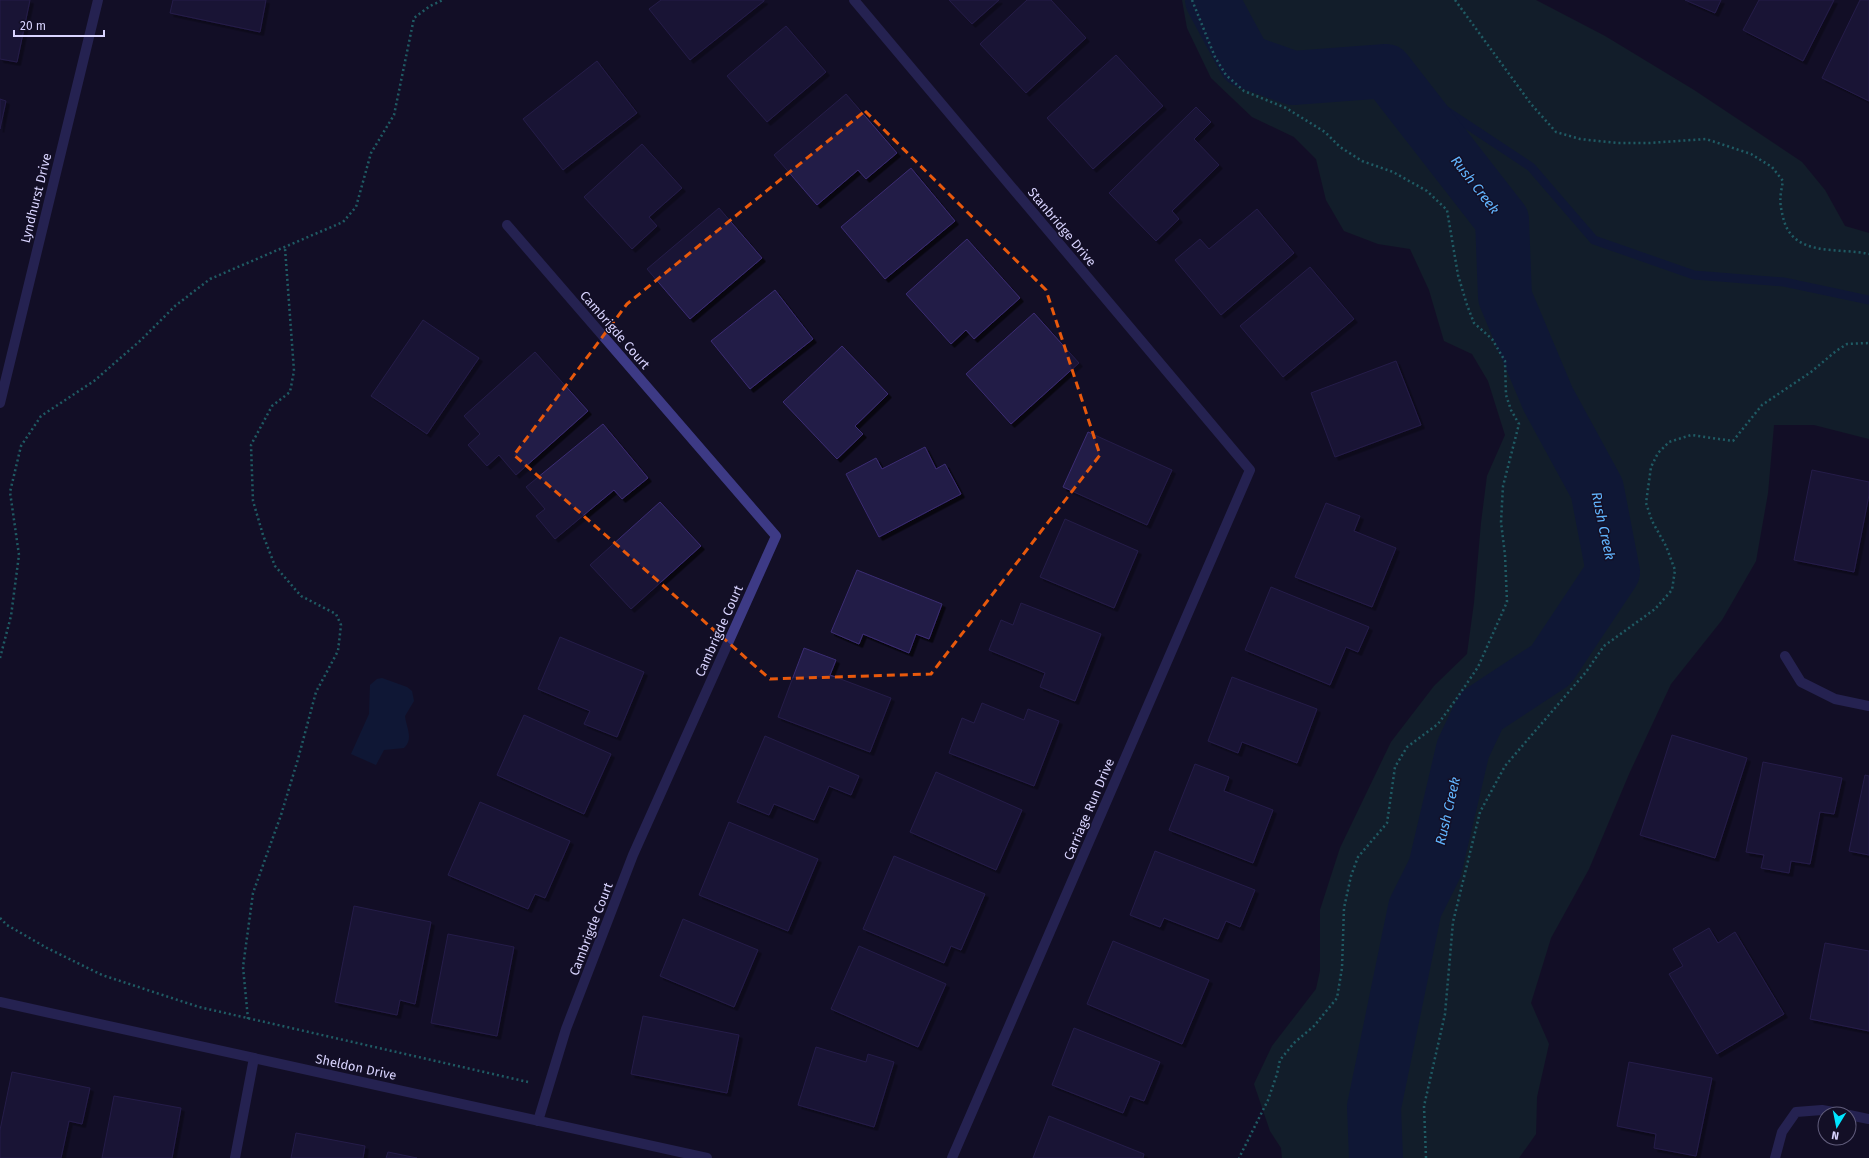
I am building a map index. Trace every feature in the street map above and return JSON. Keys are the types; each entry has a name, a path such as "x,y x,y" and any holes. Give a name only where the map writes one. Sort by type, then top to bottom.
{"street":[{"name":"Lyndhurst Drive","path":"0,403 98,0"},
{"name":"Stanbridge Drive","path":"854,0 1250,470"},
{"name":"Cambrigde Court","path":"507,225 776,536 633,855 566,1029 538,1121"},
{"name":"Carriage Run Drive","path":"952,1158 1250,470"},
{"path":"1785,656 1801,682 1835,699 1869,706"},
{"name":"Sheldon Drive","path":"0,1002 707,1158"},
{"path":"235,1158 254,1058"},
{"path":"1775,1158 1782,1132 1796,1112 1817,1110"},
{"path":"1857,1117 1869,1119"}],"path":[{"path":"0,658 11,616 19,555 10,492 21,446 41,416 94,381 141,340 174,306 210,279 343,222 356,207 371,154 394,114 414,18 430,6 443,0"},
{"path":"1192,0 1215,57 1226,75 1244,91 1286,108 1325,132 1340,147 1362,161 1393,172 1427,191 1447,210 1458,275 1467,305 1474,323 1492,339 1506,361 1506,395 1511,410 1520,424 1503,486 1501,522 1505,554 1507,602 1478,667 1457,698 1438,724 1407,747 1395,767 1387,823 1358,857 1351,876 1344,908 1342,968 1337,998 1314,1026 1294,1043 1280,1060 1268,1100 1239,1158"},
{"path":"1455,0 1531,104 1556,132 1580,139 1617,143 1649,143 1706,139 1751,154 1772,167 1783,181 1779,200 1785,228 1799,243 1823,249 1869,254"},
{"path":"248,1019 243,967 252,893 281,815 316,692 338,651 341,625 336,614 301,596 275,566 252,502 251,445 272,406 290,392 294,371 285,248"},
{"path":"1426,1158 1424,1106 1445,1014 1452,922 1480,812 1505,766 1586,672 1604,646 1655,609 1672,590 1675,570 1666,546 1652,521 1646,503 1651,467 1658,453 1669,442 1691,435 1733,441 1762,405 1811,372 1836,351 1847,344 1869,343"},
{"path":"0,918 7,925 47,948 102,975 199,1008 548,1087"}],"highlighted area":[{"path":"865,111 1046,290 1100,455 931,674 770,679 514,455 627,304"}],"green space":[{"path":"1182,0 1536,0 1605,36 1694,90 1802,162 1825,190 1845,226 1869,233 1869,439 1814,425 1774,425 1768,493 1756,561 1722,620 1671,684 1629,774 1589,869 1551,938 1531,1003 1549,1044 1537,1097 1536,1134 1519,1158 1282,1158 1281,1148 1270,1131 1254,1084 1272,1046 1316,989 1320,971 1320,910 1340,848 1391,742 1434,686 1467,654 1474,603 1487,476 1505,435 1488,381 1472,354 1444,341 1429,290 1410,249 1378,244 1344,231 1326,200 1316,159 1294,137 1252,117 1211,78 1187,28"}],"water":[{"path":"382,678 407,687 412,691 414,701 405,716 409,733 409,741 404,748 384,750 376,765 351,754 369,714 370,685 377,679"}],"building":[{"path":"0,0 30,0 17,62 0,59"},
{"path":"173,0 266,0 260,32 170,13"},
{"path":"661,0 764,1 690,60 649,9"},
{"path":"949,0 999,0 972,24"},
{"path":"1027,0 1051,0 1086,38 1026,93 980,44"},
{"path":"1685,0 1721,0 1715,13"},
{"path":"1759,0 1834,0 1803,61 1743,30"},
{"path":"1860,0 1869,0 1869,101 1822,78"},
{"path":"786,26 826,72 767,122 727,76"},
{"path":"1116,55 1163,106 1093,169 1047,118"},
{"path":"597,61 637,113 563,170 523,119"},
{"path":"846,94 897,153 866,179 858,170 817,205 774,155"},
{"path":"0,99 6,101 0,129"},
{"path":"1196,107 1211,122 1194,139 1219,165 1172,211 1179,219 1156,241 1109,193"},
{"path":"642,144 682,188 649,217 657,226 632,249 584,197"},
{"path":"911,168 955,221 885,279 841,227"},
{"path":"719,208 762,258 690,319 647,269"},
{"path":"1257,209 1294,253 1221,315 1175,260 1200,239 1209,249"},
{"path":"967,239 1020,298 974,339 966,330 951,344 906,294"},
{"path":"1310,267 1354,319 1283,377 1240,326"},
{"path":"775,290 813,339 750,389 711,341"},
{"path":"1034,313 1079,363 1011,424 966,374"},
{"path":"423,320 479,358 427,434 371,396"},
{"path":"842,346 888,394 855,426 863,434 837,459 783,402"},
{"path":"535,352 588,411 516,475 499,455 487,466 468,445 480,434 464,416"},
{"path":"1396,361 1421,425 1335,457 1311,393"},
{"path":"603,424 648,478 622,499 614,490 555,539 536,516 545,509 526,487"},
{"path":"1088,432 1172,470 1147,525 1063,487"},
{"path":"925,447 936,469 945,464 961,494 879,537 846,474 876,458 882,469"},
{"path":"1812,470 1869,482 1869,495 1854,572 1794,560"},
{"path":"660,502 701,546 631,609 590,565"},
{"path":"1326,503 1360,516 1354,531 1396,548 1372,607 1295,577"},
{"path":"1065,519 1138,551 1114,608 1040,577"},
{"path":"857,570 942,604 929,639 916,634 909,653 863,634 859,644 831,632"},
{"path":"1271,587 1369,627 1358,652 1346,647 1330,685 1245,650"},
{"path":"1021,603 1101,634 1075,701 1040,687 1045,673 989,650 1001,620 1013,625"},
{"path":"560,637 644,672 617,737 584,724 590,711 538,689"},
{"path":"804,648 836,660 830,675 891,698 870,752 778,717"},
{"path":"1232,677 1317,709 1297,763 1242,742 1238,753 1208,741"},
{"path":"982,703 1024,720 1028,709 1059,721 1034,786 949,753 962,718 974,723"},
{"path":"524,715 611,754 584,814 497,775"},
{"path":"1672,735 1747,758 1715,858 1640,835"},
{"path":"765,736 859,776 851,795 829,786 814,820 774,804 769,815 737,802"},
{"path":"1763,762 1842,778 1834,814 1820,812 1810,864 1791,861 1789,873 1761,868 1764,855 1746,852"},
{"path":"1195,764 1229,777 1224,791 1273,810 1253,863 1169,830"},
{"path":"936,772 1022,810 996,870 910,832"},
{"path":"1865,775 1869,776 1869,855 1849,851"},
{"path":"480,802 570,841 545,898 535,894 528,909 448,875"},
{"path":"729,822 818,859 788,931 699,895"},
{"path":"1155,851 1255,890 1240,927 1226,921 1218,939 1164,918 1160,927 1130,915"},
{"path":"894,856 985,894 961,950 951,946 944,963 863,929"},
{"path":"354,906 431,922 415,1004 400,1000 397,1015 335,1002"},
{"path":"683,919 758,950 734,1007 660,976"},
{"path":"1709,928 1718,943 1735,932 1784,1014 1717,1054 1669,974 1683,966 1673,949"},
{"path":"448,934 514,947 497,1036 431,1023"},
{"path":"1113,941 1209,980 1182,1044 1087,1004"},
{"path":"1825,943 1869,951 1869,1031 1810,1019"},
{"path":"859,946 946,984 918,1047 831,1009"},
{"path":"643,1016 739,1035 727,1093 631,1074"},
{"path":"1074,1028 1160,1062 1144,1101 1130,1096 1123,1113 1052,1085"},
{"path":"816,1047 866,1062 868,1054 894,1062 874,1127 798,1105"},
{"path":"1629,1062 1712,1078 1696,1156 1654,1148 1656,1134 1617,1126"},
{"path":"12,1072 90,1088 82,1124 69,1121 61,1158 0,1158 0,1130"},
{"path":"114,1096 181,1108 172,1158 102,1158"},
{"path":"1049,1116 1144,1154 1143,1158 1033,1158"},
{"path":"296,1133 365,1146 363,1158 291,1158"},
{"path":"388,1152 417,1158 386,1158"}],"waterway":[{"name":"Rush Creek","path":"1212,0 1245,61 1293,78 1386,71 1502,220 1505,297 1548,399 1597,489 1613,572 1551,665 1481,711 1463,749 1435,868 1415,908 1374,1107 1376,1158"},
{"path":"1386,71 1531,167 1594,240 1694,275 1784,282 1869,300"}]}
